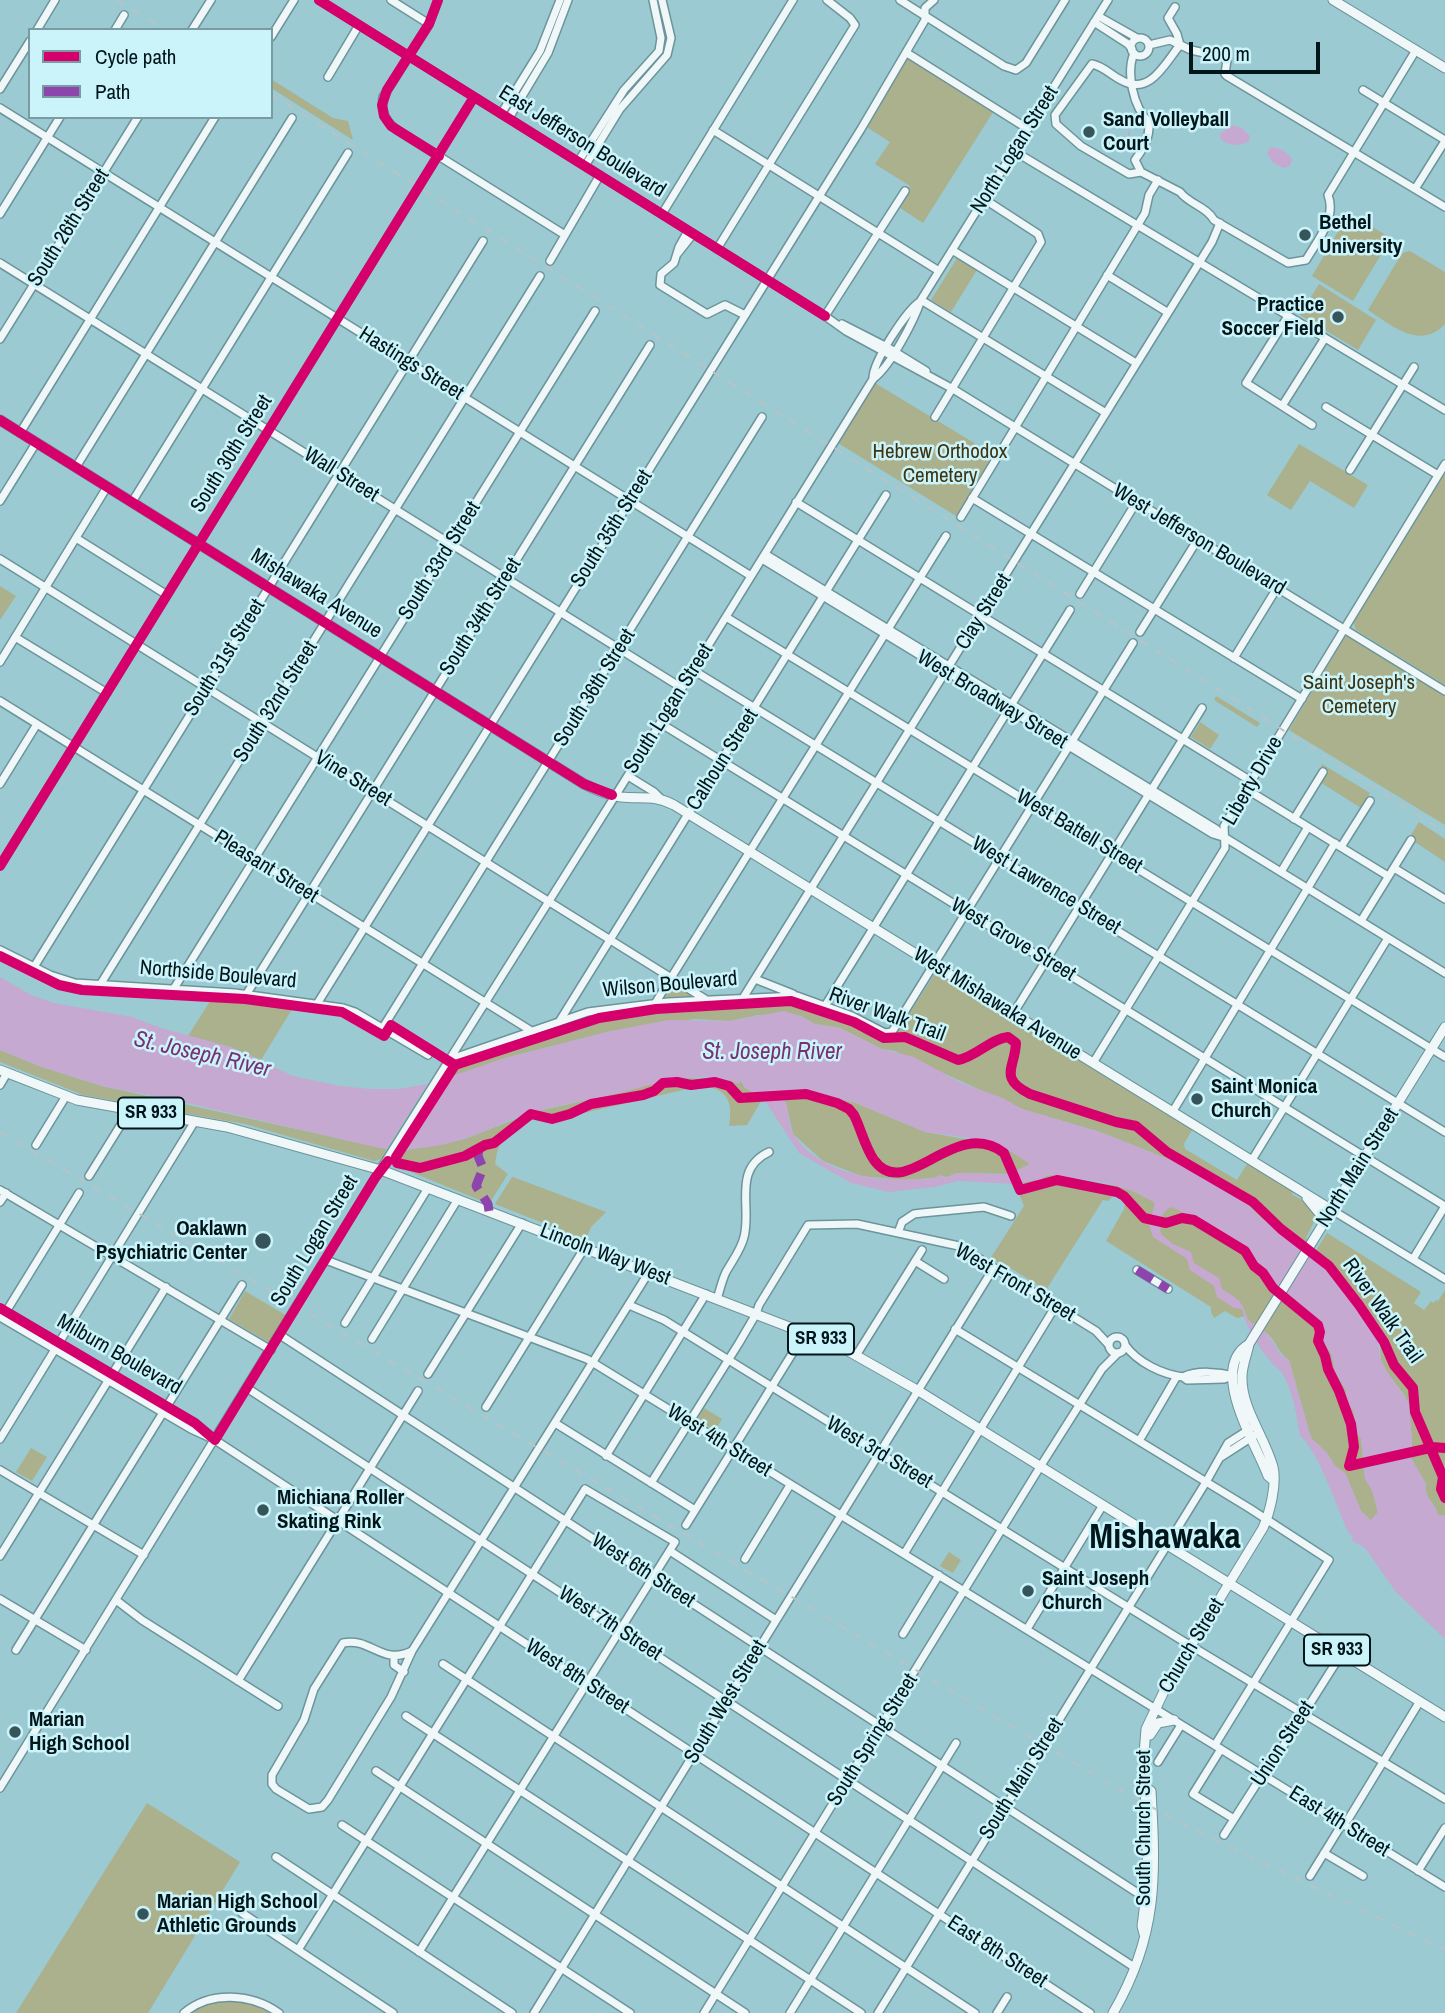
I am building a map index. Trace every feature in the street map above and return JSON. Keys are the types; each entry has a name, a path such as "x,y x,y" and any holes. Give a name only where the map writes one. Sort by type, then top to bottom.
{"main road":[{"path":"1335,1 1445,68"},
{"name":"Mishawaka Avenue","path":"0,420 549,762 592,788 615,796"},
{"name":"West Mishawaka Avenue","path":"615,796 661,799 689,814 1332,1209"},
{"name":"North Main Street","path":"1237,1376 1237,1358 1250,1342 1445,1027"},
{"name":"Lincoln Way West","path":"4,1071 89,1103 253,1133 381,1170 857,1354 1166,1545"},
{"path":"1298,1189 1320,1213 1324,1223"},
{"path":"1237,1376 1236,1401 1254,1431"},
{"name":"Church Street","path":"1155,1709 1266,1520 1271,1504 1273,1480 1268,1476 1254,1431"},
{"name":"SR 933","path":"1166,1545 1445,1717"},
{"name":"South Church Street","path":"1134,1967 1148,1927 1154,1879 1149,1755 1151,1723 1155,1709"},
{"path":"1150,1735 1158,1723 1178,1722"},
{"name":"South Church Street","path":"1144,1934 1142,1926 1148,1867 1144,1742 1146,1729 1151,1723"},
{"path":"1113,2013 1134,1967"}],"street":[{"path":"38,28 55,0"},
{"path":"193,28 211,0"},
{"path":"273,34 293,0"},
{"name":"East Jefferson Boulevard","path":"319,0 863,340 888,352"},
{"path":"391,0 429,24"},
{"path":"438,0 429,24 383,97 383,112 391,126 565,235"},
{"path":"505,116 540,51 560,0"},
{"path":"505,116 548,53 568,0"},
{"path":"581,164 624,90 659,51 661,38 653,0"},
{"path":"581,164 620,108 667,55 671,38 662,0"},
{"path":"662,214 793,0"},
{"path":"717,249 855,25 827,0"},
{"path":"900,0 1011,69 1021,69 1065,0"},
{"name":"South 35th Street","path":"317,1004 907,53 925,16 925,8 934,0"},
{"name":"North Logan Street","path":"888,352 912,306 921,300 1108,0"},
{"path":"1175,7 1168,18 1176,41 1158,76 1132,84 1092,64 1055,115 1055,122 1068,137 1081,146 1129,174 1141,172 1180,192 1220,223 1288,263 1306,260 1326,226 1331,202 1328,195 1416,50"},
{"path":"116,28 124,15"},
{"path":"1096,19 1136,38 1144,38 1149,45 1148,51 1144,55 1133,51 1096,19"},
{"path":"328,77 359,25"},
{"path":"1136,38 1130,65 1132,84 1140,114 1149,122 1146,144 1135,160 1141,172"},
{"path":"1149,45 1176,41 1195,52 1223,57 1227,60 1227,76 1445,207"},
{"path":"0,89 28,44"},
{"path":"907,53 1028,129"},
{"path":"1363,90 1445,140 1415,189"},
{"name":"South 30th Street","path":"0,866 474,97"},
{"name":"Hastings Street","path":"0,108 751,576"},
{"path":"76,467 292,118"},
{"path":"0,214 59,119"},
{"name":"South 26th Street","path":"0,339 137,119"},
{"path":"20,433 214,119"},
{"path":"713,130 939,271"},
{"path":"1014,151 1445,410"},
{"path":"132,502 348,153"},
{"path":"550,261 600,175"},
{"path":"961,517 1138,225 1145,213 1149,195 1158,180"},
{"path":"825,316 905,191"},
{"path":"935,418 1040,244 1038,234 984,199"},
{"name":"Clay Street","path":"743,998 1212,242 1220,223"},
{"path":"691,232 674,263 661,274 659,282 662,287 706,314 725,305 745,314"},
{"name":"South 31st Street","path":"34,967 483,241"},
{"path":"952,250 1136,363"},
{"name":"Wall Street","path":"0,263 682,688"},
{"path":"1107,275 1167,312"},
{"name":"South 32nd Street","path":"100,985 540,276"},
{"path":"921,300 1106,413"},
{"name":"South 33rd Street","path":"173,990 595,311"},
{"name":"East Jefferson Boulevard","path":"825,316 888,352"},
{"path":"1288,316 1246,383 1312,425"},
{"path":"1282,406 1325,338"},
{"name":"South 34th Street","path":"246,995 649,345"},
{"name":"South Logan Street","path":"0,1788 796,502 878,375 888,352"},
{"name":"West Jefferson Boulevard","path":"888,352 953,389 1445,691"},
{"path":"1350,470 1414,367"},
{"path":"1326,407 1438,475"},
{"name":"South 36th Street","path":"382,1029 762,417"},
{"path":"0,501 36,443"},
{"name":"Liberty Drive","path":"1093,1063 1224,848 1224,826 1445,464"},
{"path":"0,662 107,487"},
{"name":"Calhoun Street","path":"558,1023 886,495"},
{"path":"972,498 1302,699"},
{"path":"1080,594 1137,501"},
{"path":"796,502 1251,781"},
{"path":"656,1002 946,536"},
{"path":"76,538 167,595"},
{"path":"1140,632 1198,539"},
{"name":"West Broadway Street","path":"763,556 1150,792 1216,829 1224,837 1444,971"},
{"name":"Vine Street","path":"0,559 706,999"},
{"path":"1234,658 1278,588"},
{"path":"825,1006 1070,610"},
{"name":"West Battell Street","path":"726,617 1445,1057"},
{"path":"15,637 107,693"},
{"path":"934,966 1133,643"},
{"name":"West Lawrence Street","path":"693,670 1445,1132"},
{"name":"Pleasant Street","path":"0,701 533,1032"},
{"path":"1013,1014 1202,708"},
{"name":"West Grove Street","path":"660,723 1445,1206"},
{"path":"0,784 37,724"},
{"path":"1294,818 1323,772"},
{"name":"West Mishawaka Avenue","path":"628,776 661,799"},
{"path":"1246,789 1388,876"},
{"path":"1173,1111 1308,889 1370,801"},
{"path":"1281,872 1308,827"},
{"path":"1361,921 1411,840"},
{"path":"1394,868 1445,899"},
{"path":"1252,1160 1388,938"},
{"name":"Northside Boulevard","path":"0,950 65,981 246,995 351,1010 428,1055"},
{"name":"Wilson Boulevard","path":"451,1059 588,1012 656,1002 797,996 862,1020 885,1033 892,1032 934,966"},
{"path":"755,979 797,996"},
{"name":"Wilson Boulevard","path":"571,1002 588,1012"},
{"path":"0,1085 4,1071"},
{"path":"36,1145 66,1096"},
{"path":"89,1176 130,1110"},
{"path":"0,1439 195,1121"},
{"path":"717,1298 726,1272 744,1237 748,1173 758,1158 769,1152"},
{"path":"345,1323 428,1188"},
{"path":"0,1202 3,1192 271,1350"},
{"path":"2,1315 79,1193"},
{"path":"372,1339 458,1199"},
{"path":"1413,1259 1445,1206"},
{"path":"898,1233 902,1222 914,1214 984,1207 1010,1216"},
{"path":"1332,1209 1445,1279"},
{"path":"428,1374 522,1223"},
{"name":"West Front Street","path":"756,1314 808,1225 849,1223 958,1246 1096,1331 1111,1343"},
{"path":"486,1407 584,1247"},
{"path":"857,1354 922,1250"},
{"name":"West 4th Street","path":"326,1260 593,1363 1090,1668"},
{"path":"915,1261 944,1279"},
{"name":"South West Street","path":"534,2013 993,1269"},
{"path":"1137,1270 1168,1289"},
{"path":"412,1651 394,1657 355,1642 343,1643 314,1689 304,1720 272,1775 272,1784 276,1789 309,1809 322,1807 391,1697 412,1651 649,1272"},
{"path":"16,1650 242,1285"},
{"path":"0,1556 166,1287"},
{"path":"606,1456 706,1294"},
{"name":"West 3rd Street","path":"629,1305 664,1320 1445,1799"},
{"path":"904,1554 1055,1307"},
{"path":"651,1483 756,1314"},
{"name":"Milburn Boulevard","path":"2,1315 165,1409 202,1427 215,1440"},
{"path":"955,1329 1329,1560 1254,1683 1193,1794 1234,1819"},
{"path":"686,1525 805,1333"},
{"name":"West 6th Street","path":"280,1335 1136,1892"},
{"path":"1102,1369 1111,1343 1121,1338 1138,1358 1162,1372 1187,1380 1237,1376"},
{"path":"1111,1343 1111,1350 1138,1358"},
{"path":"1102,1369 1125,1345"},
{"name":"South Spring Street","path":"705,2013 1102,1369"},
{"path":"1139,1441 1180,1376"},
{"name":"West 7th Street","path":"247,1388 1134,1967"},
{"path":"238,1681 418,1391"},
{"path":"555,1423 695,1510"},
{"path":"1166,1545 1220,1457 1254,1431"},
{"name":"West 8th Street","path":"215,1440 939,1914"},
{"path":"0,1470 144,1555"},
{"path":"744,1559 790,1485"},
{"path":"298,1950 585,1489 675,1542 419,1952"},
{"path":"1027,1629 1103,1505"},
{"name":"South Main Street","path":"878,2013 1166,1545"},
{"path":"670,1550 776,1620"},
{"path":"903,1634 939,1575"},
{"path":"0,1599 86,1650"},
{"path":"116,1600 278,1706"},
{"name":"Union Street","path":"1224,1835 1342,1653"},
{"path":"394,1657 394,1665 404,1672"},
{"path":"443,1664 975,2013"},
{"name":"East 4th Street","path":"1090,1668 1445,1887"},
{"path":"1310,1876 1420,1701"},
{"path":"406,1716 860,2013"},
{"path":"1158,1762 1178,1722"},
{"path":"790,2013 956,1743"},
{"path":"376,1771 745,2013"},
{"path":"342,1825 630,2013"},
{"path":"1418,1871 1445,1828"},
{"path":"1324,1853 1363,1876"},
{"path":"276,1857 512,2013"},
{"path":"242,1913 393,2013"},
{"name":"East 8th Street","path":"939,1914 1090,2013"},
{"path":"997,2013 1007,1997"},
{"path":"184,2013 205,2001 236,1998 256,2001 279,2013"}],"green space":[{"path":"909,56 995,109 923,223 897,206 910,186 875,164 890,142 865,126"},
{"path":"273,80 333,118 348,121 353,140 273,89"},
{"path":"1349,213 1391,238 1353,301 1312,276"},
{"path":"1410,251 1445,272 1445,324 1426,335 1406,333 1368,310 1402,253"},
{"path":"957,258 977,270 951,312 931,300"},
{"name":"Practice Soccer Field","path":"1319,284 1376,320 1358,350 1300,315"},
{"name":"Hebrew Orthodox Cemetery","path":"875,383 994,455 956,516 838,443"},
{"path":"1299,444 1368,485 1354,508 1310,481 1291,510 1267,495"},
{"path":"1445,473 1445,685 1356,630 1353,621"},
{"path":"0,586 16,596 0,620"},
{"name":"Saint Joseph's Cemetery","path":"1349,636 1445,695 1445,825 1289,730 1345,637"},
{"path":"1216,696 1260,723 1257,727 1214,700"},
{"path":"1200,722 1219,735 1210,749 1191,737"},
{"path":"1322,764 1370,793 1361,808 1320,782 1326,772 1320,769"},
{"path":"1419,822 1445,839 1445,862 1409,838"},
{"path":"936,972 1192,1130 1184,1144 1185,1149 1237,1180 1249,1161 1291,1189 1293,1195 1308,1203 1317,1216 1306,1238 1312,1243 1305,1253 1244,1201 1173,1161 1100,1132 1022,1109 895,1051 882,1049 840,1028 815,1024 801,1016 758,1015 730,1021 695,1019 611,1031 505,1058 446,1079 459,1060 589,1016 653,1006 795,999 858,1022 889,1038 896,1035"},
{"path":"673,982 695,996 666,997"},
{"path":"212,998 294,1006 261,1060 231,1047 188,1036"},
{"path":"0,1050 102,1086 387,1149 381,1159 374,1161 245,1124 83,1095 0,1062"},
{"path":"690,1078 741,1081 745,1087 763,1098 747,1125 729,1126 730,1109 725,1096 706,1087 696,1087 545,1122 533,1116 500,1145 495,1164 508,1174 489,1204 399,1167 398,1157 402,1151 465,1139 533,1112 665,1080"},
{"path":"806,1090 856,1103 925,1132 994,1144 1030,1164 1010,1174 958,1173 947,1177 905,1180 861,1176 823,1161 793,1134 786,1103 780,1094 782,1091"},
{"path":"1051,1175 1117,1186 1156,1203 1179,1209 1247,1250 1271,1282 1320,1325 1324,1342 1332,1355 1335,1372 1346,1390 1347,1402 1354,1410 1357,1433 1361,1439 1365,1478 1372,1490 1378,1512 1371,1521 1361,1511 1345,1473 1335,1466 1327,1453 1311,1438 1289,1360 1268,1334 1246,1316 1237,1318 1225,1311 1214,1318 1211,1307 1106,1241 1124,1209 1125,1203 1120,1197 1113,1196 1108,1201 1103,1200 1046,1290 1007,1266 990,1259 1024,1206 1015,1184"},
{"path":"512,1177 606,1212 591,1227 586,1240 495,1204"},
{"path":"1327,1233 1421,1292 1414,1303 1424,1310 1431,1301 1438,1301 1445,1290 1445,1516 1438,1515 1426,1493 1426,1484 1411,1458 1412,1437 1405,1396 1381,1360 1380,1344 1336,1279 1312,1257"},
{"path":"245,1291 287,1316 270,1343 229,1319"},
{"path":"704,1408 722,1419 715,1431 697,1420"},
{"path":"31,1448 47,1457 32,1481 16,1472"},
{"path":"949,1552 961,1560 953,1573 940,1566"},
{"name":"Marian High School Athletic Grounds","path":"147,1803 240,1862 148,2013 16,2013"},
{"path":"227,2000 251,2002 275,2013 191,2013 207,2004"}],"water":[{"path":"1232,125 1242,128 1250,136 1249,141 1234,145 1220,139 1220,134"},
{"path":"1269,148 1285,152 1292,160 1290,166 1284,168 1273,163 1267,154"},
{"name":"St. Joseph River","path":"0,977 31,995 54,1003 132,1017 161,1028 231,1047 293,1076 370,1089 398,1089 428,1084 505,1058 611,1031 668,1020 730,1021 784,1011 815,1024 840,1028 882,1049 914,1057 959,1082 1003,1098 1022,1109 1100,1132 1173,1161 1244,1201 1260,1217 1322,1264 1336,1279 1377,1339 1381,1360 1387,1372 1409,1403 1411,1458 1426,1484 1426,1493 1438,1515 1445,1516 1445,1639 1396,1592 1365,1548 1351,1540 1353,1537 1348,1532 1320,1466 1300,1436 1286,1381 1253,1337 1242,1309 1234,1308 1217,1297 1214,1286 1190,1270 1187,1259 1153,1237 1149,1224 1155,1203 1131,1190 1051,1175 1045,1176 1039,1182 1037,1180 1015,1184 958,1181 935,1187 889,1192 851,1183 799,1153 763,1098 745,1088 741,1081 738,1084 708,1077 673,1080 543,1110 443,1145 390,1149 102,1086 0,1050","holes":["806,1090 856,1103 925,1132 979,1139 1005,1148 1030,1164 1010,1174 958,1173 923,1179 881,1179 848,1172 817,1158 804,1148 794,1135 786,1103 780,1094 783,1091","1172,1207 1247,1250 1271,1282 1320,1325 1324,1342 1332,1355 1335,1372 1346,1390 1347,1402 1353,1410 1357,1433 1361,1439 1365,1479 1372,1490 1378,1512 1371,1520 1361,1511 1345,1473 1335,1466 1327,1453 1311,1438 1289,1360 1280,1354 1268,1334 1248,1320 1240,1302 1222,1289 1219,1278 1194,1263 1191,1252 1173,1244 1161,1234 1162,1218 1165,1211"]}],"pier":[{"path":"449,1075 400,1154 385,1152 430,1080"}],"waterway":[{"path":"1129,132 1129,140 1136,140"}],"railway":[{"path":"117,0 161,28"},
{"path":"273,95 1445,832"},
{"path":"0,1132 1122,1791 1183,1824 1445,1950"}],"marked path":[{"path":"479,1148 478,1156 483,1168 476,1186 488,1204 489,1211"},
{"path":"1137,1270 1168,1289"}],"cycle path":[{"path":"319,0 825,316"},
{"path":"438,0 429,24 387,90 382,105 384,116 391,126 439,156"},
{"path":"0,866 474,97"},
{"path":"0,420 584,784 612,795"},
{"path":"0,956 59,985 82,990 245,999 342,1012 384,1036 391,1025 455,1065"},
{"name":"River Walk Trail","path":"1445,1448 1432,1447 1430,1448 1349,1466 1354,1447 1351,1424 1318,1341 1318,1325 1273,1288 1245,1251 1194,1220 1182,1218 1166,1223 1144,1218 1117,1192 1057,1180 1020,1190 1004,1153 985,1144 967,1144 916,1167 901,1172 887,1171 874,1160 849,1109 806,1094 740,1098 729,1086 715,1082 691,1085 663,1083 654,1091 643,1095 591,1104 552,1119 531,1114 494,1143 465,1156 420,1168 397,1163 396,1157 455,1065 599,1018 656,1009 791,1001 854,1022 884,1038 905,1037 958,1060 1008,1037 1016,1043 1011,1077 1020,1088 1030,1094 1136,1126 1167,1152 1253,1202 1281,1229 1329,1266 1384,1342 1394,1365 1413,1388 1415,1412 1443,1477 1441,1489 1445,1498"},
{"path":"215,1440 388,1161"},
{"path":"0,1308 195,1423 215,1440"}],"place":[{"name":"Sand Volleyball Court","path":"1089,132"},
{"name":"Bethel University","path":"1305,235"},
{"name":"Practice Soccer Field","path":"1338,317"},
{"name":"Saint Monica Church","path":"1197,1099"},
{"name":"Oaklawn Psychiatric Center","path":"263,1241"},
{"name":"Michiana Roller Skating Rink","path":"263,1510"},
{"name":"Saint Joseph Church","path":"1028,1591"},
{"name":"Marian High School","path":"15,1732"},
{"name":"Marian High School Athletic Grounds","path":"143,1914"}],"district":[{"name":"Mishawaka","path":"1165,1539"}]}
